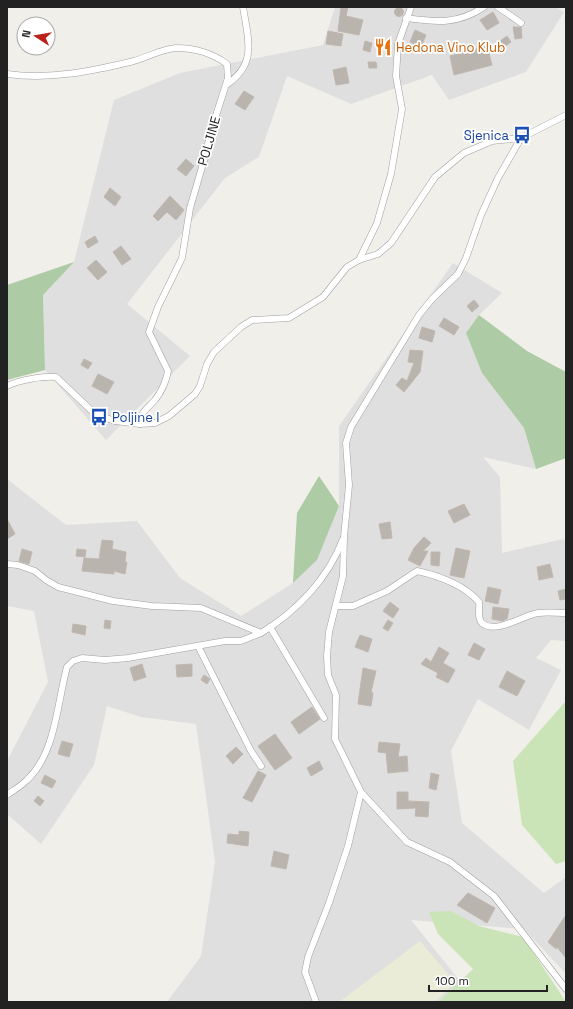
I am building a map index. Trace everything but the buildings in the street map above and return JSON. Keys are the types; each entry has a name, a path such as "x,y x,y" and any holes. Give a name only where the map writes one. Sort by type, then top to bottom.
{"street":[{"path":"226,85 235,79 246,66 249,56 243,7"},
{"path":"359,260 377,223 391,174 402,109 396,76 398,44 411,7"},
{"path":"406,18 437,22 469,17 484,7"},
{"path":"498,7 520,23"},
{"name":"POLJINE","path":"7,74 55,76 104,68 173,48 187,48 214,55 227,64 228,78 211,131 206,157 190,208 182,258 158,307 149,332 168,371 167,377 155,400 144,410 140,417 140,424"},
{"path":"7,386 15,382 56,377 93,412 115,421 140,424 155,423 170,416 196,394 207,364 214,352 241,327 252,320 289,318 301,312 323,297 347,267 359,260 378,254 391,243 435,177 464,153 492,141 521,138 566,115"},
{"path":"521,138 498,178 481,215 466,258 458,274 432,299 419,315 351,427 346,443 349,484 344,537 343,576 329,632 327,656 328,675 336,695 334,739 361,792 407,842 450,862 494,896 566,989"},
{"path":"7,795 28,780 38,766 49,740 67,667 73,661 82,658 105,660 128,658 226,641 241,641 261,633 285,618 307,596 337,554 344,537"},
{"path":"7,564 35,571 58,587 113,602 152,606 201,608 261,633"},
{"path":"336,606 353,606 387,591 418,571 435,575 463,587 479,602 479,618 482,623 489,626 498,626 537,613 566,613"},
{"path":"270,627 324,718"},
{"path":"198,646 251,751 261,766"},
{"path":"316,1002 306,972 308,957 334,889 348,846 361,792"}],"shaded area":[{"path":"335,7 555,7 564,12 526,72 449,100 432,75 351,104 287,76 259,157 225,178 127,304 190,356 106,440 45,370 43,295 74,262 114,100 180,73 323,45"},
{"path":"453,263 502,293 479,315 466,333 482,373 524,428 536,469 483,457 500,477 502,553 563,539 566,543 566,641 551,640 536,658 561,670 529,730 478,699 451,751 462,823 544,893 566,877 566,974 524,929 411,920 468,991 461,1002 167,1002 201,956 215,862 196,724 141,717 107,706 94,765 41,844 7,814 7,761 48,682 34,611 7,606 7,479 66,525 137,521 180,578 241,616 293,583 317,560 339,506 339,426"}],"green space":[{"path":"74,262 43,295 45,370 7,380 7,285"},
{"path":"479,315 527,351 566,372 566,458 536,469 524,428 482,373 466,333"},
{"path":"319,476 339,506 317,560 293,583 297,513"},
{"path":"566,701 566,861 556,864 522,825 513,761"},
{"path":"451,911 479,926 523,937 566,1002 438,1002 473,969 438,934 429,912"},
{"path":"420,941 455,982 435,1002 339,1002"}],"place":[{"name":"Hedona Vino Klub","path":"383,47"},
{"name":"Sjenica","path":"522,135"},
{"name":"Poljine I","path":"99,417"}]}
